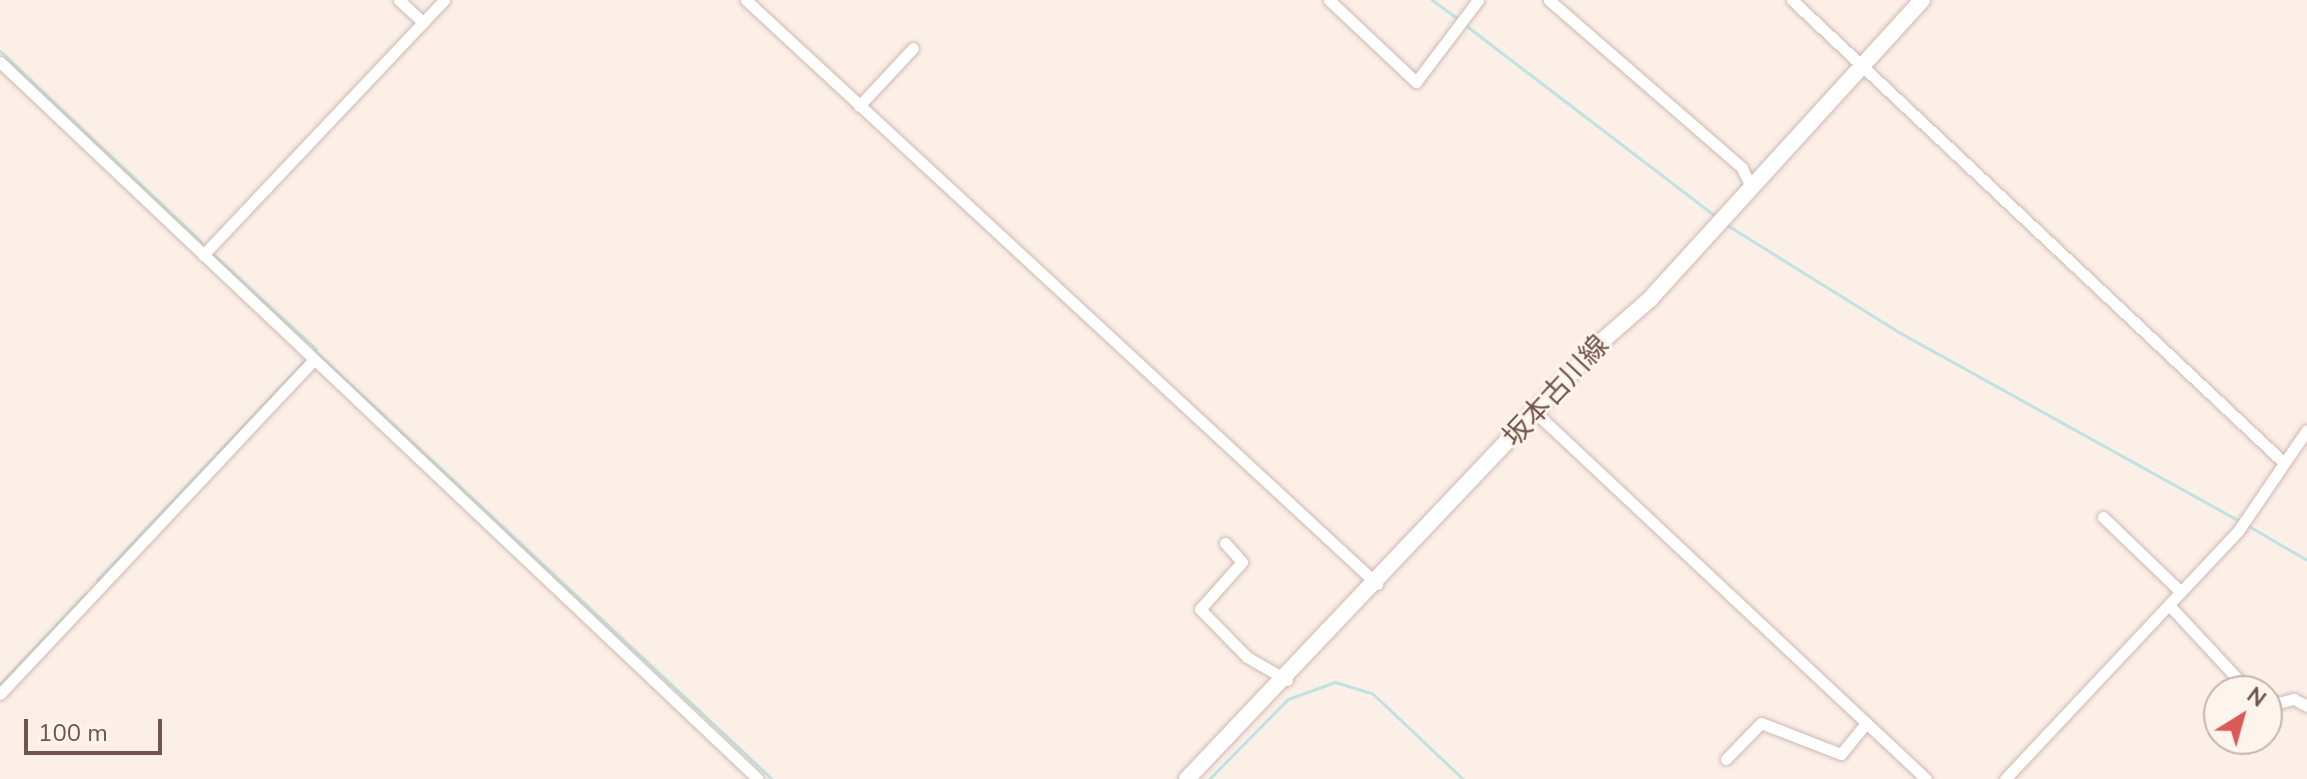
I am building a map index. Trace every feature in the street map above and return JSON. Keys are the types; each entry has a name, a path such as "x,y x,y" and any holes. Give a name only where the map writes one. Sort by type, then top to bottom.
{"main road":[{"name":"坂本古川線","path":"1187,779 1287,680 1536,413 1715,228 1750,185 1922,0"}],"street":[{"path":"399,0 423,22"},
{"path":"203,255 444,0"},
{"path":"746,0 1377,584"},
{"path":"1329,0 1416,82 1474,5"},
{"path":"1549,0 1742,168 1750,185"},
{"path":"1792,0 2282,461"},
{"path":"859,106 913,48"},
{"path":"0,62 758,779"},
{"path":"0,694 314,360"},
{"path":"1536,413 1926,779"},
{"path":"2005,779 2238,531 2282,461 2307,430"},
{"path":"2103,517 2181,592"},
{"path":"1225,543 1242,562 1200,609 1247,657 1287,680"},
{"path":"2169,605 2234,675"},
{"path":"2283,702 2294,699 2307,706"},
{"path":"1726,759 1761,723 1841,754 1866,723"}],"waterway":[{"path":"1432,0 1458,19"},
{"path":"1464,24 1718,218"},
{"path":"0,51 201,242"},
{"path":"1727,225 1904,335 2240,521"},
{"path":"214,255 316,349"},
{"path":"314,350 772,779"},
{"path":"97,580 303,362"},
{"path":"2247,525 2307,560"},
{"path":"0,684 85,594"},
{"path":"1209,779 1288,699 1335,682 1372,693 1463,779"}]}
